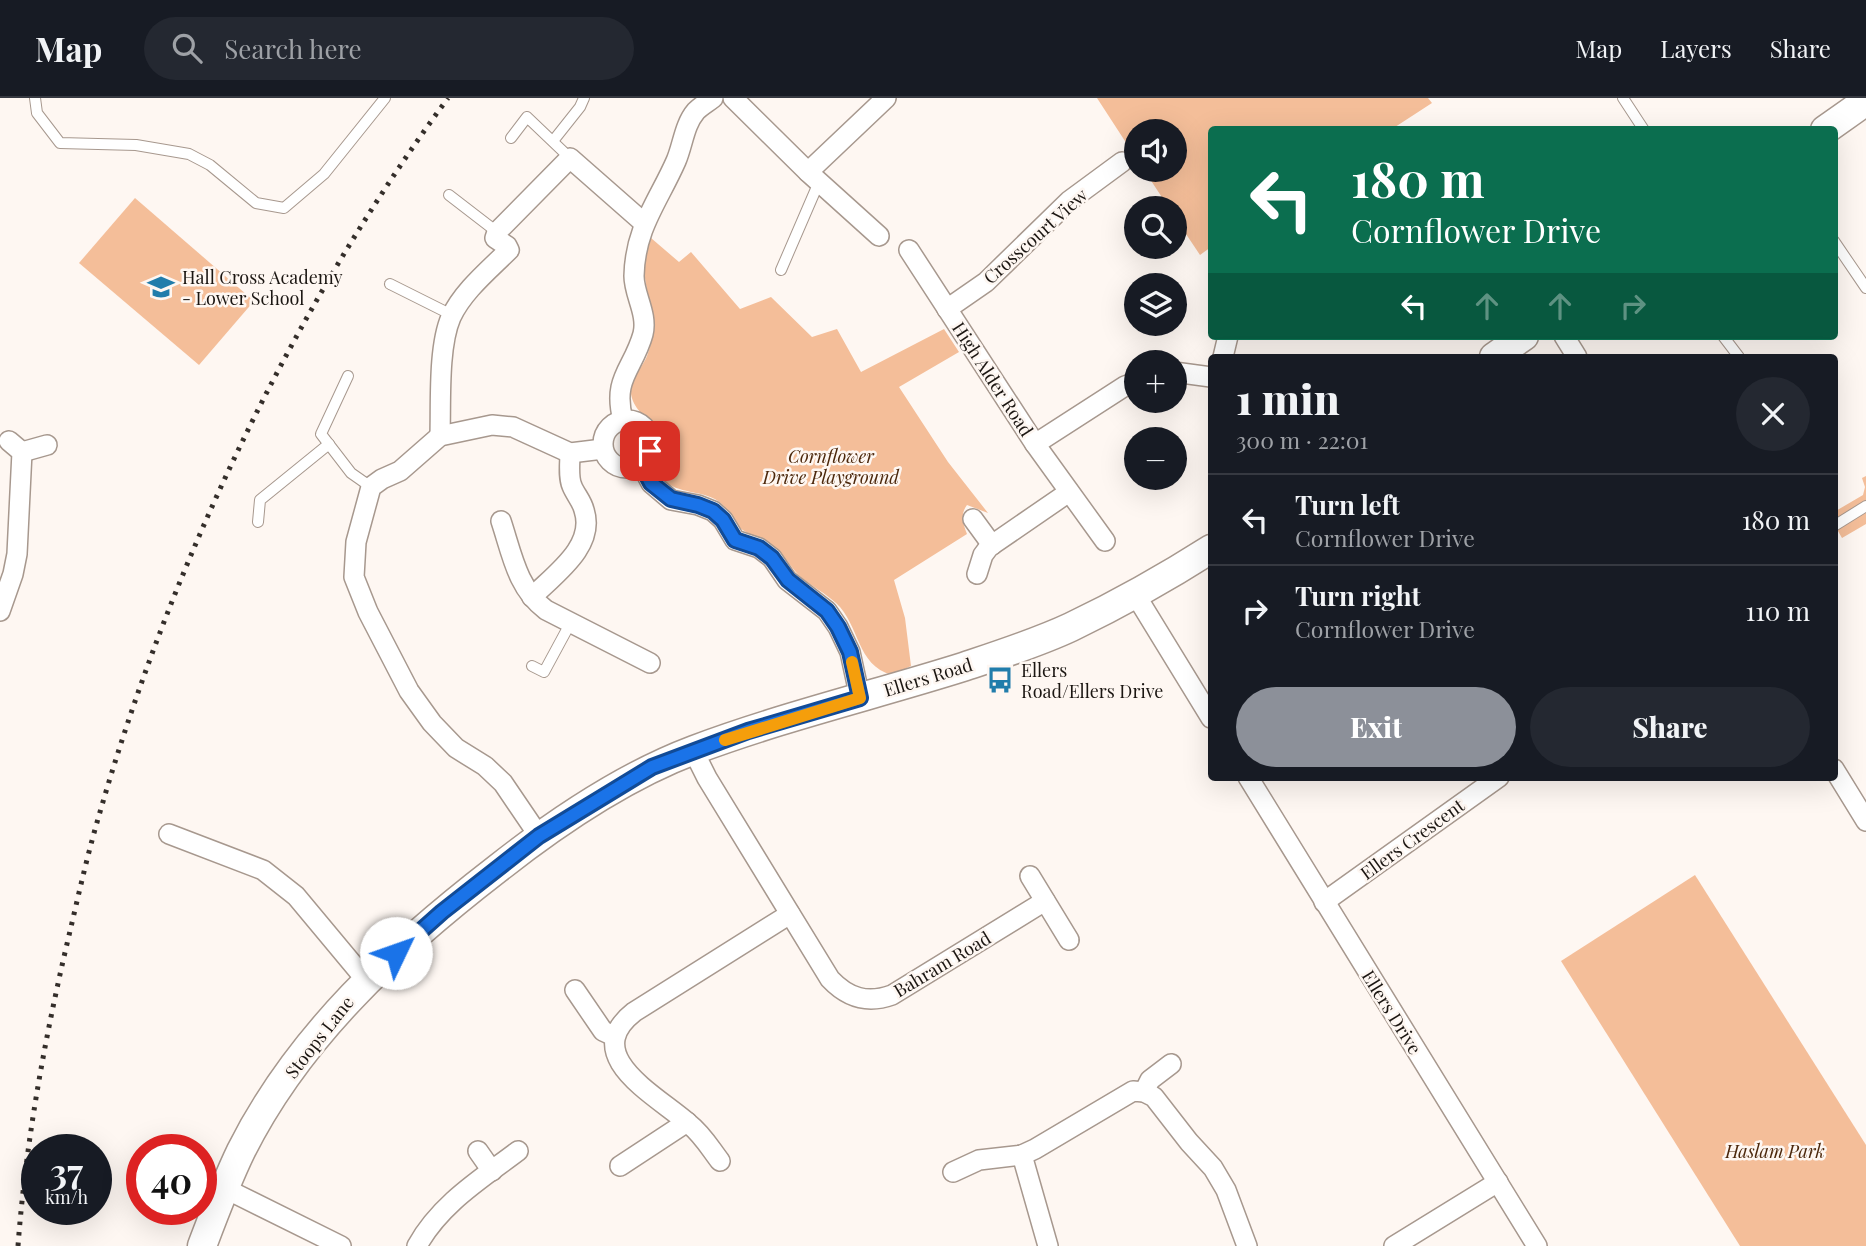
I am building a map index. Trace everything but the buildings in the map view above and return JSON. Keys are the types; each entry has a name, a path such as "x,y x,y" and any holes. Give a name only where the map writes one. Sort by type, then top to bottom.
{"street":[{"path":"623,420 619,403 621,381 643,332 643,312 634,280 636,255 644,223 677,160 688,124 697,110 713,98"},
{"path":"733,98 813,177 879,236"},
{"path":"813,177 886,98"},
{"path":"1831,126 1866,101"},
{"path":"440,436 444,339 452,316 469,291 509,250 495,238 497,232 570,158 644,223"},
{"name":"Crosscourt View","path":"947,309 986,282 1069,201 1122,162"},
{"name":"High Alder Road","path":"909,250 1035,444 1124,387"},
{"path":"1498,354 1518,340"},
{"path":"1187,374 1208,377"},
{"path":"623,420 639,423 649,435 650,451 641,464 634,467 618,467 606,457 603,449 605,434 623,420"},
{"path":"539,836 503,783 485,766 456,748 432,723 409,691 368,612 354,577 356,542 371,487 400,471 440,436 492,425 513,427 570,453 603,449"},
{"path":"0,611 17,554 15,446 47,444"},
{"path":"1035,444 1105,541"},
{"path":"532,597 582,546 587,533 588,519 582,502 570,484 570,453"},
{"path":"641,464 651,483 671,499 713,511 723,520 735,540 759,548 772,558 788,580 827,611 850,652 860,698"},
{"path":"977,574 983,555 992,545 1069,492"},
{"path":"973,519 992,545"},
{"path":"500,520 522,582 532,597 546,610 650,663"},
{"name":"Ellers Road","path":"366,980 442,912 539,836 652,767 693,751 1020,647 1070,628 1208,551"},
{"path":"1135,594 1208,713"},
{"name":"Bahram Road","path":"693,751 830,979 842,991 866,1000 892,995 1045,901"},
{"path":"1838,776 1866,821"},
{"name":"Ellers Drive","path":"1250,781 1537,1246"},
{"name":"Ellers Crescent","path":"1324,902 1493,781"},
{"name":"Stoops Lane","path":"169,834 263,870 296,896 366,980 336,1012 268,1105 242,1149 202,1246"},
{"path":"1030,876 1069,940"},
{"path":"720,1161 700,1133 634,1081 621,1065 614,1046 614,1036 622,1022 634,1012 790,914"},
{"path":"575,990 603,1031 614,1036"},
{"path":"1144,1092 1150,1080 1171,1064"},
{"path":"953,1172 979,1160 1022,1155 1133,1091 1144,1092 1154,1097 1213,1168 1231,1201 1247,1246"},
{"path":"620,1166 687,1122"},
{"path":"478,1151 492,1171"},
{"path":"417,1246 434,1219 458,1196 518,1151"},
{"path":"1022,1155 1048,1246"},
{"path":"1394,1246 1498,1182"},
{"path":"224,1188 341,1246"}],"lane":[{"path":"35,98 37,113 60,143 136,145 189,154 211,165 256,203 284,208 324,174 385,98"},
{"path":"553,142 584,98"},
{"path":"1623,98 1641,126"},
{"path":"512,138 527,117 570,158"},
{"path":"781,270 813,177"},
{"path":"449,195 497,232"},
{"path":"1838,247 1866,288"},
{"path":"390,284 452,316"},
{"path":"1726,340 1737,354"},
{"path":"348,376 321,434 351,473 371,487"},
{"path":"258,522 260,500 329,444"},
{"path":"1838,524 1866,506"},
{"path":"532,666 544,672 571,622"}],"green space":[{"path":"1097,98 1428,98 1432,103 1397,126 1208,126 1208,249 1200,255 1187,236 1187,196 1161,196 1152,182 1187,182 1187,119 1124,119 1124,140"},
{"path":"135,198 254,301 199,365 79,263"},
{"name":"Cornflower Drive Playground","path":"651,238 679,262 691,252 740,309 771,297 812,337 837,329 861,372 944,329 959,352 899,387 948,462 988,513 967,505 963,523 967,534 894,580 905,618 911,666 892,675 880,670 865,654 844,612 832,599 798,574 777,550 741,528 718,501 676,488 664,480 659,469 656,434 635,406 631,394 633,379 647,356 653,331 644,273 646,250"},
{"path":"1866,476 1866,524 1842,538 1838,531 1838,510 1863,495 1865,487 1862,478"},
{"name":"Haslam Park","path":"1695,875 1866,1145 1866,1246 1740,1246 1561,961"}],"railway":[{"path":"18,1246 38,1085 88,854 129,718 163,624 201,531 289,350 392,178 448,98"}],"slow traffic":[{"path":"725,740 860,698 852,662"}],"place":[{"name":"Hall Cross Academy - Lower School","path":"161,287"},
{"name":"Ellers Road/Ellers Drive","path":"1000,680"}],"route":[{"path":"396,953 442,912 539,836 652,767 748,731 860,698 850,652 827,611 788,580 772,558 759,548 735,540 723,520 713,511 671,499 651,483 641,464 650,451"}]}
